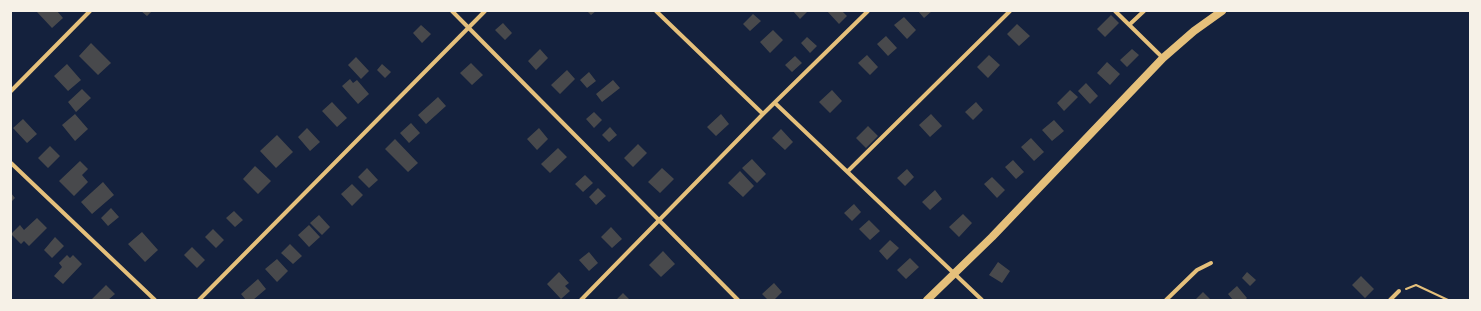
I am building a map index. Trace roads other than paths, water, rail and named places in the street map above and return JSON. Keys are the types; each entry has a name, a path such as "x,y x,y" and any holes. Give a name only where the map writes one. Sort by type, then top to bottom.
{"main road":[{"path":"927,300 992,237 1163,58 1194,31 1222,11"}],"street":[{"path":"11,91 90,11"},
{"path":"452,11 738,300"},
{"path":"199,300 485,11"},
{"path":"656,11 763,114"},
{"path":"581,300 763,114 776,103 868,11"},
{"path":"848,171 1010,11"},
{"path":"1115,11 1163,58"},
{"path":"1129,25 1144,11"},
{"path":"776,103 953,274 982,300"},
{"path":"11,163 155,300"},
{"path":"1166,300 1197,270 1211,263"},
{"path":"1390,300 1399,291"}]}
